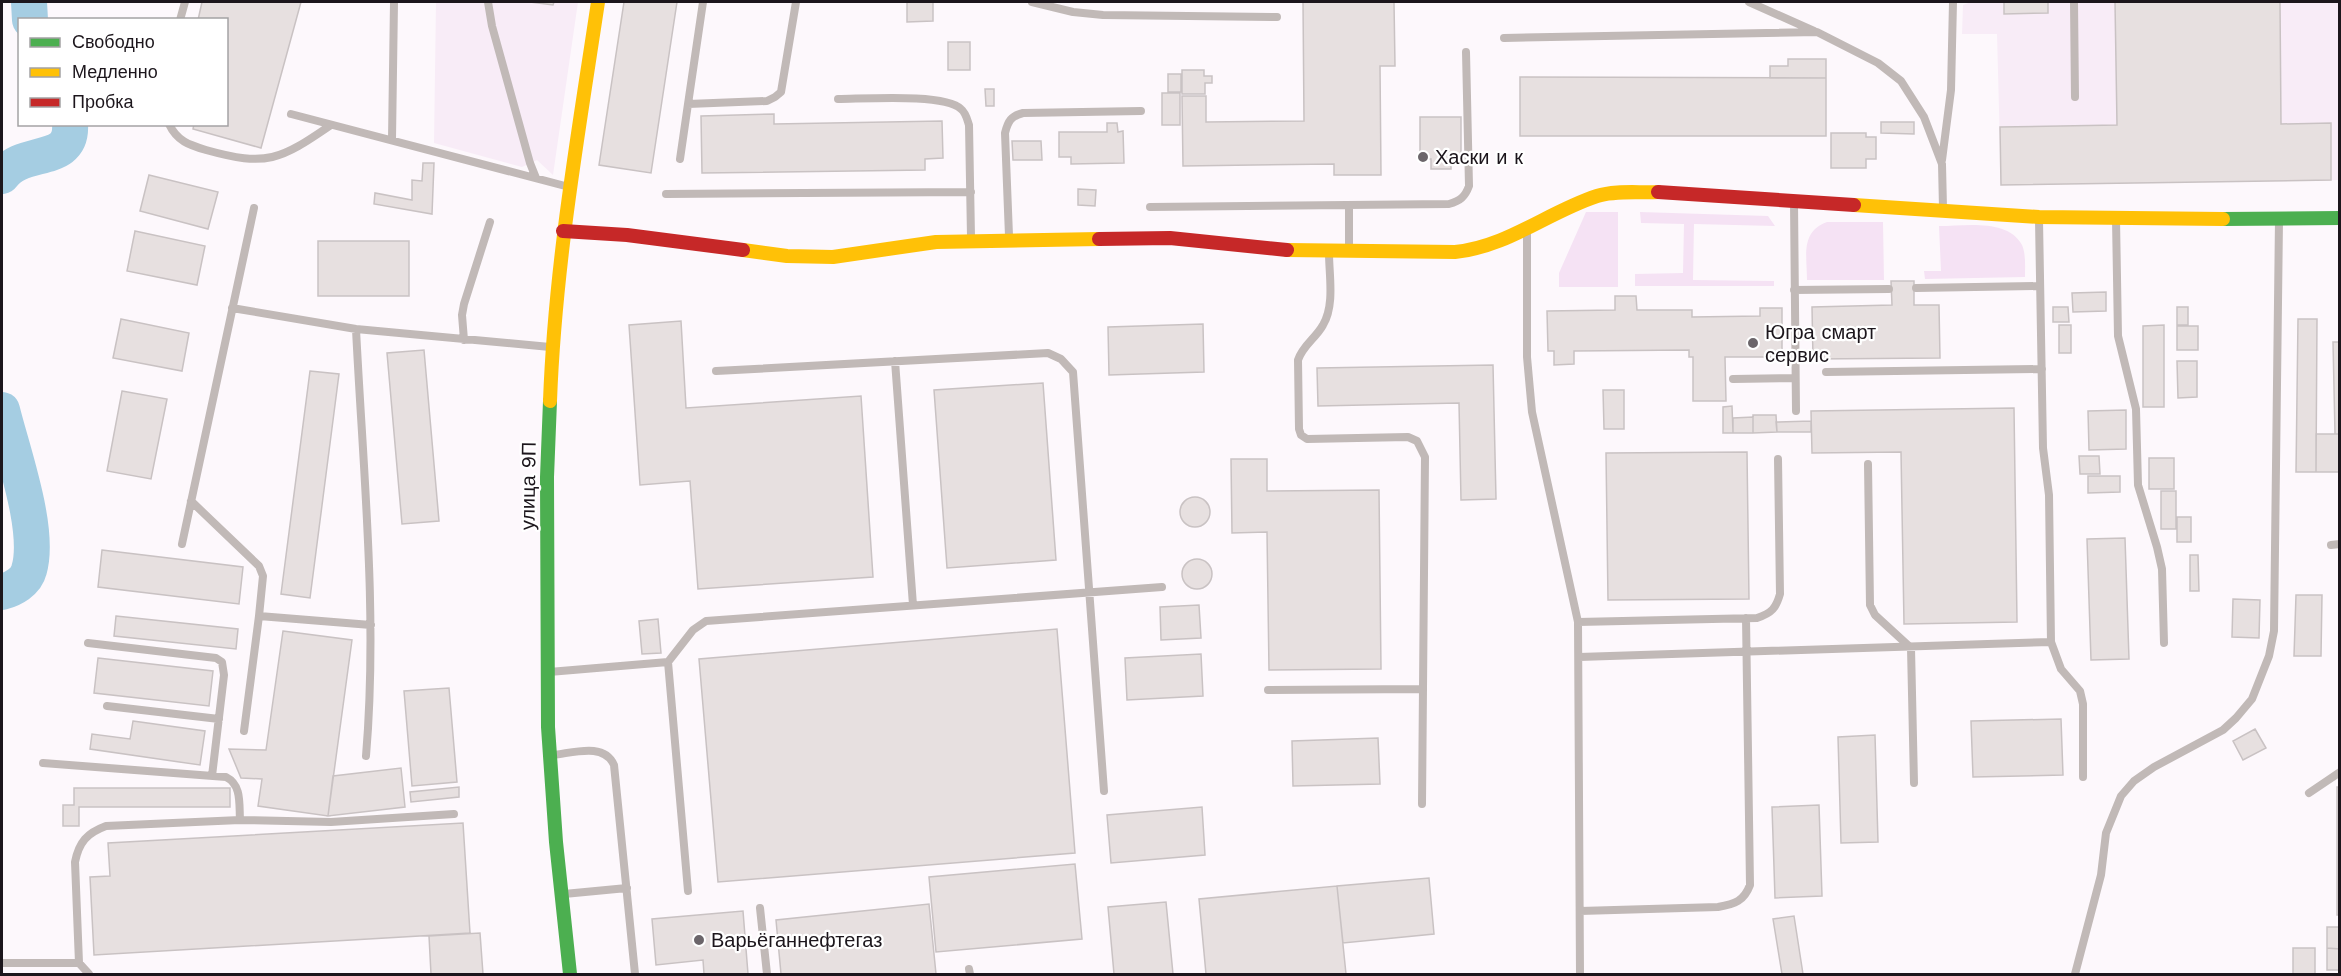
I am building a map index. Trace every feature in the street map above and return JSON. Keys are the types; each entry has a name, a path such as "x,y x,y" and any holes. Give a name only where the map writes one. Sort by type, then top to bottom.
{"street":[{"name":"улица 9П","path":"570,975 549,755 547,477 552,347 563,231 598,2"},
{"path":"563,231 627,236 787,256 843,256 936,242 971,240 1170,238 1277,250 1329,253 1455,252 1495,244 1582,202 1600,195 1623,192 1657,192 2039,217 2340,218"}],"lane":[{"path":"181,18 185,2"},
{"path":"392,140 394,2"},
{"path":"488,2 495,38 536,178"},
{"path":"680,159 703,2"},
{"path":"688,104 767,101 776,97 781,92 796,2"},
{"path":"1032,2 1073,12 1103,15 1277,17"},
{"path":"1749,2 1817,32 1878,63 1900,81 1924,117 1941,164"},
{"path":"1943,211 1941,164 1951,90 1953,2"},
{"path":"2074,2 2075,97"},
{"path":"1504,38 1817,32"},
{"path":"1150,207 1449,204 1459,201 1466,194 1469,186 1466,52"},
{"path":"838,99 938,99 960,107 967,116 969,125 971,240"},
{"path":"1009,239 1005,133 1007,123 1014,116 1023,112 1141,111"},
{"path":"291,114 569,187"},
{"path":"170,126 178,138 187,144 246,159 280,156 296,149 331,124"},
{"path":"666,194 971,192"},
{"path":"1794,201 1796,411"},
{"path":"1348,205 1349,253"},
{"path":"182,544 254,208"},
{"path":"2039,217 2043,448 2049,495 2051,642 2061,669 2080,691 2083,704 2083,777"},
{"path":"2116,218 2118,336 2136,409 2138,485 2162,568 2164,643"},
{"path":"2075,975 2101,875 2106,832 2121,796 2134,781 2154,767 2223,730 2252,699 2269,656 2274,631 2279,219"},
{"path":"464,340 462,315 464,304 490,222"},
{"path":"1527,229 1527,357 1532,412 1578,622 1580,975"},
{"path":"1329,253 1328,315 1322,327 1301,351 1298,360 1301,435 1307,439 1408,437 1417,441 1425,456 1422,804"},
{"path":"1916,288 2040,286"},
{"path":"1794,290 1889,289"},
{"path":"232,308 356,329 552,347"},
{"path":"356,329 371,626 372,675 366,756"},
{"path":"716,371 1048,353 1061,359 1072,372 1104,791"},
{"path":"896,361 913,604"},
{"path":"1826,372 2042,369"},
{"path":"1733,379 1795,378"},
{"path":"1578,622 1757,618 1770,614 1777,606 1780,594 1778,459"},
{"path":"1868,464 1870,605 1875,615 1911,648 1914,783"},
{"path":"191,501 259,566 263,576 244,731"},
{"path":"688,891 668,662 693,630 705,621 1162,587"},
{"path":"258,616 371,626"},
{"path":"1580,911 1718,907 1734,904 1745,897 1750,885 1746,618"},
{"path":"1579,657 2051,642"},
{"path":"88,643 216,658 222,662 224,675 212,776"},
{"path":"547,673 668,662"},
{"path":"1268,690 1423,689"},
{"path":"107,706 219,719"},
{"path":"549,755 599,751 611,758 614,765 635,975"},
{"path":"43,763 226,777 234,781 237,788 240,820"},
{"path":"2309,793 2340,772"},
{"path":"89,975 79,963 75,862 77,849 84,838 94,831 106,826 240,820 331,822 454,814"},
{"path":"562,894 627,888"},
{"path":"760,908 767,975"},
{"path":"2,963 79,963"}],"shaded area":[{"path":"436,2 578,2 553,175 537,160 522,167 434,143"},
{"path":"1971,2 2339,2 2339,180 2001,185 1997,34 1962,34 1963,5"},
{"path":"1586,212 1618,212 1618,287 1559,287 1559,273"},
{"path":"1640,212 1768,216 1775,226 1694,224 1693,280 1774,281 1774,286 1635,286 1635,274 1683,273 1684,224 1641,223"},
{"path":"1827,222 1883,222 1884,280 1807,280 1806,254 1809,238 1818,226"},
{"path":"1985,225 2007,231 2015,236 2022,245 2025,256 2025,277 1925,279 1924,271 1941,271 1939,226"}],"building":[{"path":"202,2 301,2 261,148 193,129 194,126 228,126 228,18 198,18"},
{"path":"530,2 554,2 553,5"},
{"path":"624,2 677,2 651,173 599,165"},
{"path":"907,2 933,2 933,21 907,22"},
{"path":"1303,2 1394,2 1395,66 1380,66 1381,175 1334,175 1334,164 1183,166 1182,96 1206,96 1206,122 1304,121"},
{"path":"2004,2 2048,2 2048,13 2004,14"},
{"path":"2115,2 2280,2 2281,124 2331,123 2331,180 2001,185 2000,127 2117,125"},
{"path":"948,42 970,42 970,70 948,70"},
{"path":"1788,59 1826,59 1826,78 1770,78 1770,66 1788,66"},
{"path":"1182,70 1204,70 1204,76 1212,76 1212,83 1205,83 1205,94 1182,94"},
{"path":"1168,74 1181,74 1181,92 1168,92"},
{"path":"1520,77 1826,78 1826,136 1520,136"},
{"path":"985,89 994,89 994,106 986,106"},
{"path":"1162,93 1180,93 1180,125 1162,125"},
{"path":"774,114 774,124 942,121 943,158 925,159 925,170 702,173 701,116"},
{"path":"1420,117 1461,117 1461,159 1451,159 1451,169 1431,169 1431,159 1420,159"},
{"path":"1881,122 1914,122 1914,134 1881,133"},
{"path":"1107,123 1117,123 1118,132 1123,131 1124,163 1071,164 1071,157 1059,157 1059,132 1107,132"},
{"path":"1831,133 1866,133 1866,137 1876,137 1876,159 1866,159 1866,168 1831,168"},
{"path":"1012,141 1041,141 1042,160 1013,160"},
{"path":"423,163 434,163 432,214 374,204 375,193 412,200 412,180 422,181"},
{"path":"149,175 218,192 208,229 140,211"},
{"path":"1078,189 1096,190 1095,206 1078,205"},
{"path":"135,231 205,246 197,285 127,271"},
{"path":"318,241 409,241 409,296 318,296"},
{"path":"1891,281 1914,281 1914,305 1939,305 1940,358 1813,359 1812,307 1892,305"},
{"path":"2106,292 2106,311 2073,312 2072,293"},
{"path":"1615,296 1636,296 1637,310 1692,310 1692,317 1760,316 1760,308 1782,308 1782,357 1725,357 1726,401 1693,401 1693,357 1689,357 1689,350 1574,351 1574,364 1554,365 1554,351 1548,351 1547,311 1615,310"},
{"path":"2053,307 2068,307 2069,322 2053,322"},
{"path":"2177,307 2188,307 2188,325 2177,325"},
{"path":"121,319 189,333 182,371 113,358"},
{"path":"2298,319 2317,319 2316,472 2296,472"},
{"path":"681,321 686,408 861,396 873,577 698,589 690,481 640,485 629,325"},
{"path":"1203,324 1204,372 1109,375 1108,327"},
{"path":"2059,325 2071,325 2071,353 2059,353"},
{"path":"2164,325 2164,407 2143,407 2143,326"},
{"path":"2177,326 2198,326 2198,350 2177,350"},
{"path":"2333,342 2340,342 2340,434 2335,434"},
{"path":"424,350 439,521 402,524 387,353"},
{"path":"2177,361 2197,361 2197,397 2178,398"},
{"path":"1493,365 1496,499 1461,500 1459,403 1318,406 1317,368"},
{"path":"310,371 339,374 310,598 281,594"},
{"path":"1043,383 1056,560 947,568 934,390"},
{"path":"1603,390 1624,390 1624,429 1604,429"},
{"path":"122,391 167,399 151,479 107,471"},
{"path":"1732,406 1733,433 1723,433 1723,407"},
{"path":"2014,408 2017,622 1904,624 1901,452 1812,453 1811,411"},
{"path":"2126,410 2126,449 2089,450 2088,411"},
{"path":"1753,415 1776,415 1777,432 1753,433"},
{"path":"1753,417 1753,433 1733,433 1733,418"},
{"path":"1811,421 1811,432 1777,432 1776,422"},
{"path":"2316,434 2340,434 2340,472 2316,472"},
{"path":"1747,452 1749,599 1608,600 1606,453"},
{"path":"2079,456 2099,456 2100,474 2080,474"},
{"path":"2149,458 2174,458 2174,489 2149,489"},
{"path":"1231,459 1267,459 1267,491 1379,490 1381,669 1269,670 1267,532 1232,533"},
{"path":"2088,476 2120,476 2120,492 2088,493"},
{"path":"2161,491 2176,491 2176,529 2161,529"},
{"path":"1195,497 1205,502 1210,512 1205,522 1195,527 1185,522 1180,512 1185,502"},
{"path":"2177,517 2191,517 2191,542 2177,542"},
{"path":"2125,538 2129,659 2091,660 2087,539"},
{"path":"102,550 243,567 239,604 98,587"},
{"path":"2190,555 2198,555 2199,591 2190,591"},
{"path":"1197,559 1207,564 1212,574 1207,584 1197,589 1187,584 1182,574 1187,564"},
{"path":"2296,595 2322,595 2321,656 2294,656"},
{"path":"2233,599 2260,600 2259,638 2232,637"},
{"path":"1199,605 1201,638 1161,640 1160,607"},
{"path":"116,616 238,629 236,649 114,636"},
{"path":"658,619 661,653 642,654 639,621"},
{"path":"1057,629 1075,853 718,882 699,659"},
{"path":"283,631 352,640 328,816 258,806 262,779 241,778 229,749 266,750"},
{"path":"1201,654 1203,696 1127,700 1125,658"},
{"path":"98,658 213,671 209,706 94,693"},
{"path":"449,688 457,782 412,786 404,691"},
{"path":"2061,719 2063,775 1973,777 1971,721"},
{"path":"133,721 205,731 200,765 90,749 92,734 130,739"},
{"path":"2255,729 2266,748 2243,760 2233,741"},
{"path":"1875,735 1878,842 1841,843 1838,737"},
{"path":"1378,738 1380,784 1293,786 1292,741"},
{"path":"401,768 405,807 328,816 333,776"},
{"path":"459,787 459,797 411,802 410,792"},
{"path":"2337,787 2340,787 2340,915 2337,915"},
{"path":"74,788 230,788 230,807 79,807 79,826 63,826 63,805 74,805"},
{"path":"1819,805 1822,896 1775,898 1772,807"},
{"path":"1202,807 1205,855 1111,863 1107,815"},
{"path":"463,823 470,933 94,955 90,877 110,876 108,843"},
{"path":"1075,864 1082,939 936,952 929,877"},
{"path":"1429,878 1434,934 1343,943 1337,886"},
{"path":"1337,886 1346,974 1206,974 1199,899"},
{"path":"1166,902 1173,974 1114,974 1108,907"},
{"path":"929,904 936,974 781,974 776,920"},
{"name":"Варьёганнефтегаз","path":"743,911 748,974 704,974 703,960 656,965 652,919"},
{"path":"1794,916 1803,974 1782,974 1773,919"},
{"path":"2327,927 2340,927 2340,949 2327,948"},
{"path":"480,933 483,974 431,974 429,936"},
{"path":"2293,948 2315,948 2315,974 2293,974"},
{"path":"2327,948 2340,949 2340,970 2327,970"}],"waterway":[{"path":"29,2 30,18"},
{"path":"2,176 11,167 64,146 69,137 70,126"},
{"path":"2,410 24,490 32,553 25,578 15,587 2,592"}],"traffic: fast":[{"path":"2223,219 2340,218"},
{"path":"550,401 547,477 548,727 556,842 570,974"}],"traffic: slow":[{"path":"550,401 562,250 598,2"},
{"path":"1287,250 1455,252 1474,249 1510,236 1597,196 1619,192 1658,192"},
{"path":"1854,205 2039,217 2223,219"},
{"path":"743,250 787,256 833,257 936,242 1099,239"}],"traffic: jam":[{"path":"1658,192 1854,205"},
{"path":"563,231 627,235 743,250"},
{"path":"1099,239 1170,238 1287,250"}],"place":[{"name":"Хаски и к","path":"1423,157"},
{"name":"Югра смарт сервис","path":"1753,343"},
{"name":"Варьёганнефтегаз","path":"699,940"}]}
